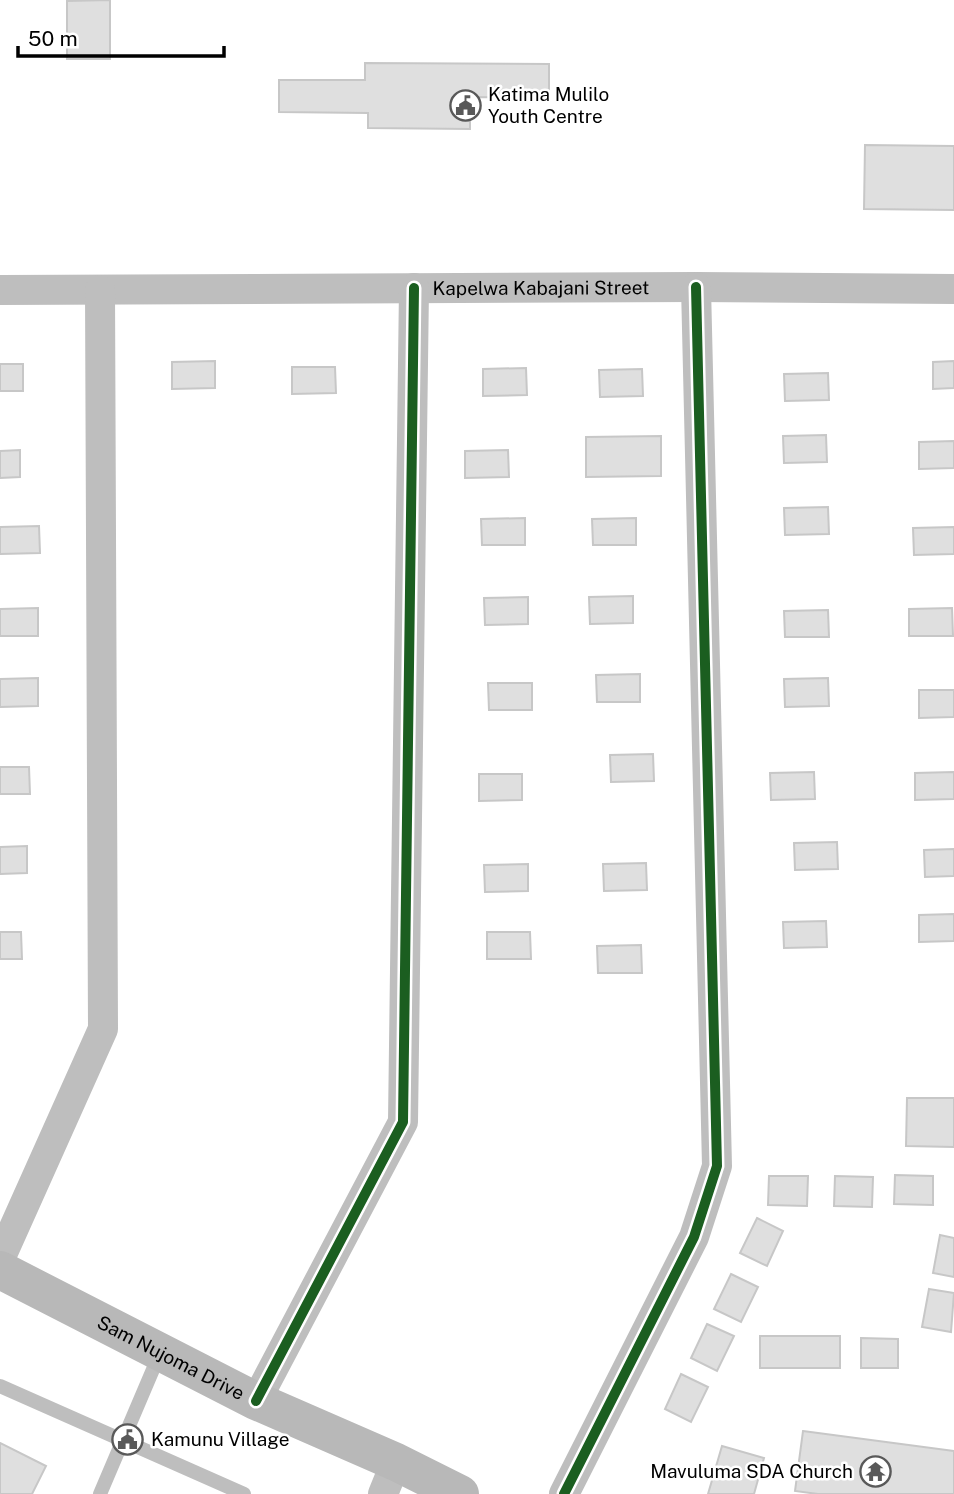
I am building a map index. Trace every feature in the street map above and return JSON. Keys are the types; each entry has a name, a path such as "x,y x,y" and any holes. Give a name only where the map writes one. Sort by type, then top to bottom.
{"street":[{"name":"Kapelwa Kabajani Street","path":"0,290 696,287 954,289"},
{"path":"564,1494 694,1237 717,1166 696,287"},
{"path":"256,1401 403,1122 414,288"},
{"path":"0,1259 103,1028 100,290"},
{"name":"Sam Nujoma Drive","path":"0,1270 256,1401 390,1478 460,1494"}],"lane":[{"path":"100,1494 160,1352"},
{"path":"0,1386 244,1494"}],"building":[{"path":"110,0 110,59 67,59 67,1"},
{"path":"365,63 549,64 549,98 470,97 470,129 368,128 368,113 279,112 279,80 365,80"},
{"path":"865,145 954,146 954,210 864,209"},
{"path":"215,361 215,388 172,389 172,362"},
{"path":"954,361 954,388 933,389 933,362"},
{"path":"0,364 23,364 23,391 0,391"},
{"path":"292,367 335,367 336,393 292,394"},
{"path":"526,368 527,395 483,396 483,369"},
{"path":"642,369 643,396 600,397 599,370"},
{"path":"828,373 829,400 785,401 784,374"},
{"path":"826,435 827,462 784,463 783,436"},
{"path":"661,436 661,476 586,477 586,437"},
{"path":"954,441 954,468 919,469 919,442"},
{"path":"20,450 20,477 0,478 0,451"},
{"path":"508,450 509,477 465,478 465,451"},
{"path":"828,507 829,534 785,535 784,508"},
{"path":"525,518 525,545 482,545 481,519"},
{"path":"636,518 636,545 593,545 592,519"},
{"path":"39,526 40,553 0,554 0,527"},
{"path":"954,527 954,554 914,555 913,528"},
{"path":"633,596 633,623 590,624 589,597"},
{"path":"528,597 528,624 485,625 484,598"},
{"path":"38,608 38,636 0,636 0,609"},
{"path":"952,608 953,636 909,636 909,609"},
{"path":"828,610 829,637 785,637 784,611"},
{"path":"640,674 640,702 597,702 596,675"},
{"path":"38,678 38,706 0,707 0,679"},
{"path":"828,678 829,706 785,707 784,679"},
{"path":"488,683 532,683 532,710 489,710"},
{"path":"919,690 954,690 954,717 919,718"},
{"path":"653,754 654,781 611,782 610,755"},
{"path":"0,767 29,767 30,794 0,794"},
{"path":"814,772 815,799 771,800 770,773"},
{"path":"954,772 954,799 915,800 915,773"},
{"path":"479,774 522,774 522,800 479,801"},
{"path":"837,842 838,869 795,870 794,843"},
{"path":"27,846 27,873 0,874 0,847"},
{"path":"954,849 954,876 925,877 924,850"},
{"path":"646,863 647,890 604,891 603,864"},
{"path":"528,864 528,891 485,892 484,865"},
{"path":"954,914 954,941 919,942 919,915"},
{"path":"826,921 827,947 784,948 783,922"},
{"path":"0,932 21,932 22,959 0,959"},
{"path":"487,932 530,932 531,959 487,959"},
{"path":"641,945 642,973 598,973 597,946"},
{"path":"907,1098 954,1098 954,1147 906,1146"},
{"path":"895,1175 933,1176 933,1205 894,1204"},
{"path":"769,1176 808,1176 807,1206 768,1205"},
{"path":"835,1176 873,1177 872,1207 834,1206"},
{"path":"757,1218 783,1231 767,1266 740,1253"},
{"path":"940,1235 954,1238 954,1277 933,1273"},
{"path":"731,1274 758,1287 741,1322 714,1309"},
{"path":"929,1289 954,1293 951,1332 922,1327"},
{"path":"707,1324 734,1336 717,1371 691,1358"},
{"path":"760,1336 840,1336 840,1368 760,1368"},
{"path":"861,1338 898,1339 898,1368 861,1368"},
{"path":"681,1374 708,1387 691,1422 665,1409"},
{"name":"Mavuluma SDA Church","path":"803,1431 954,1451 954,1494 818,1494 795,1491"},
{"path":"0,1443 46,1466 32,1494 0,1494"},
{"path":"722,1446 764,1458 754,1494 708,1494"}],"cycle path":[{"path":"564,1494 694,1237 717,1166 696,287"},
{"path":"256,1401 403,1122 414,288"}],"place":[{"name":"Katima Mulilo Youth Centre","path":"465,105"},
{"name":"Kamunu Village","path":"128,1439"},
{"name":"Mavuluma SDA Church","path":"876,1471"}]}
